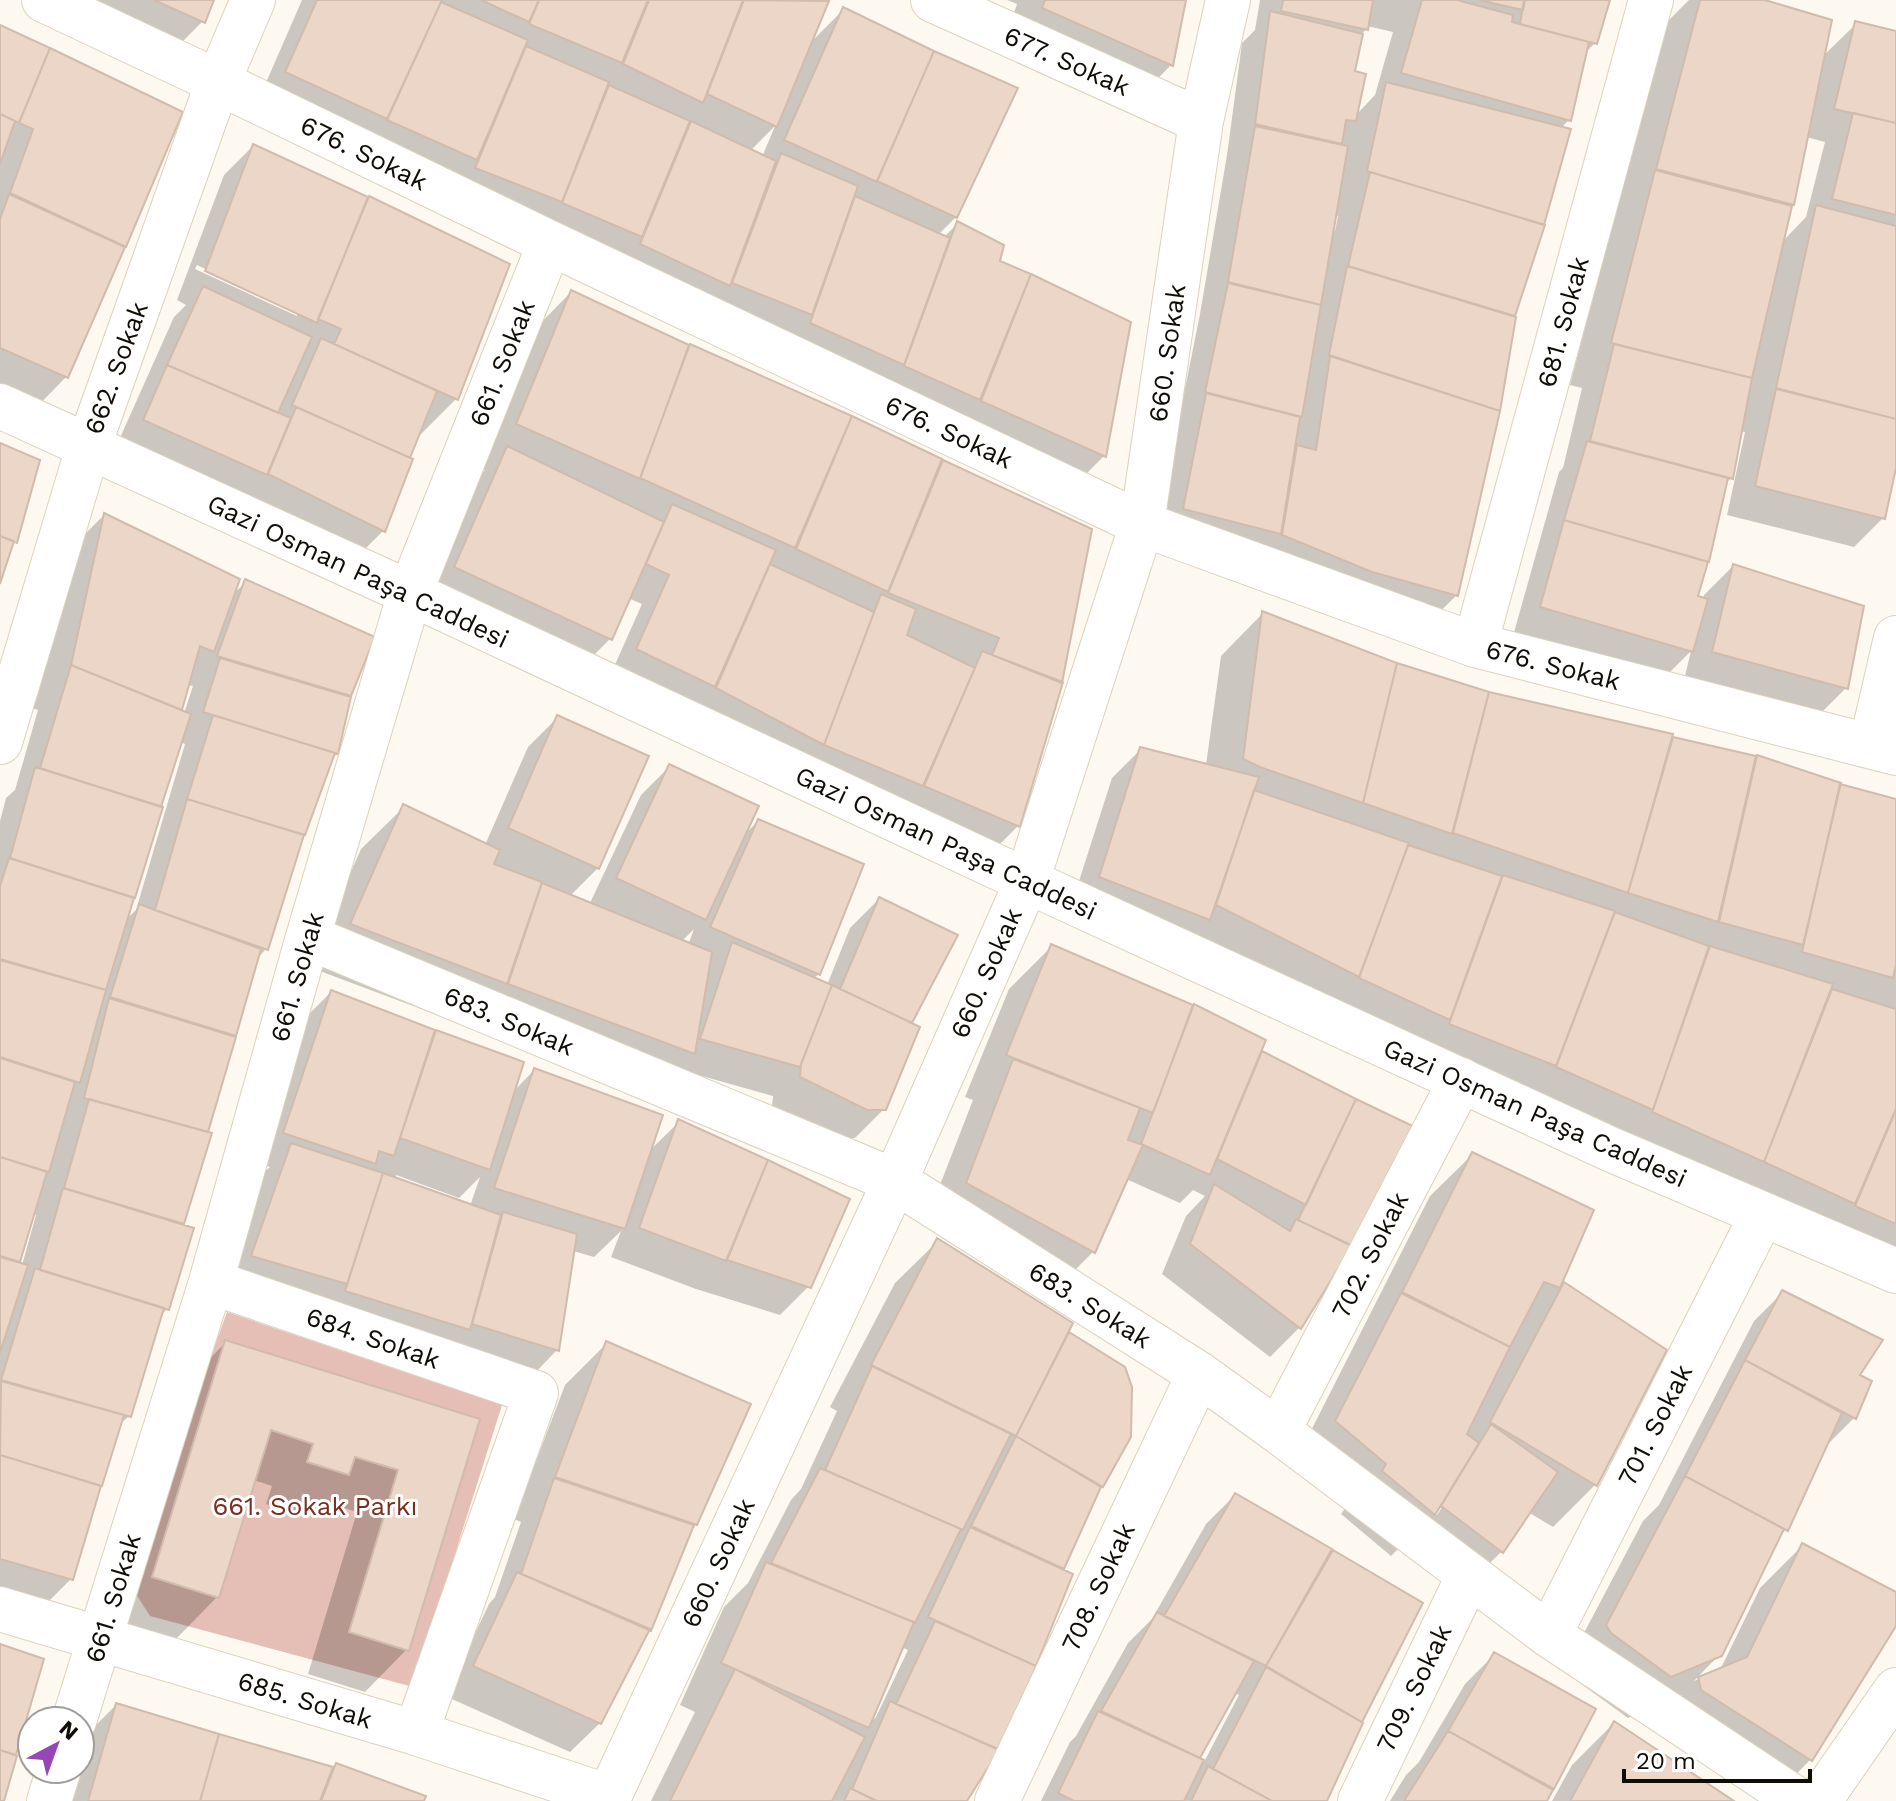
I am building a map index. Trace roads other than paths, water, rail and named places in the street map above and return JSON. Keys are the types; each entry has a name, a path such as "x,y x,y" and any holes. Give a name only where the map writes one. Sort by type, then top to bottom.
{"street":[{"name":"676. Sokak","path":"44,0 1142,524 1475,645 1883,750"},
{"name":"662. Sokak","path":"0,742 88,448 218,82 253,0"},
{"name":"677. Sokak","path":"933,0 1201,121"},
{"name":"660. Sokak","path":"608,1799 895,1181 1027,881 1142,524 1201,121 1228,0"},
{"name":"681. Sokak","path":"1475,645 1651,0"},
{"name":"661. Sokak","path":"79,1705 211,1282 308,937 410,593 550,243"},
{"name":"Gazi Osman Paşa Caddesi","path":"0,406 1610,1149 1896,1271"},
{"path":"1883,750 1896,638"},
{"name":"683. Sokak","path":"308,937 895,1181 1199,1374 1549,1635 1799,1801"},
{"name":"702. Sokak","path":"1278,1431 1461,1080"},
{"name":"701. Sokak","path":"1549,1635 1762,1215"},
{"name":"684. Sokak","path":"211,1282 536,1393 416,1733"},
{"name":"708. Sokak","path":"997,1801 1199,1374"},
{"name":"709. Sokak","path":"1360,1801 1469,1575"},
{"name":"685. Sokak","path":"0,1609 416,1733 608,1799"},
{"path":"1819,1801 1896,1690"}],"park label":[{"name":"661. Sokak Parkı","path":"315,1506"}]}
